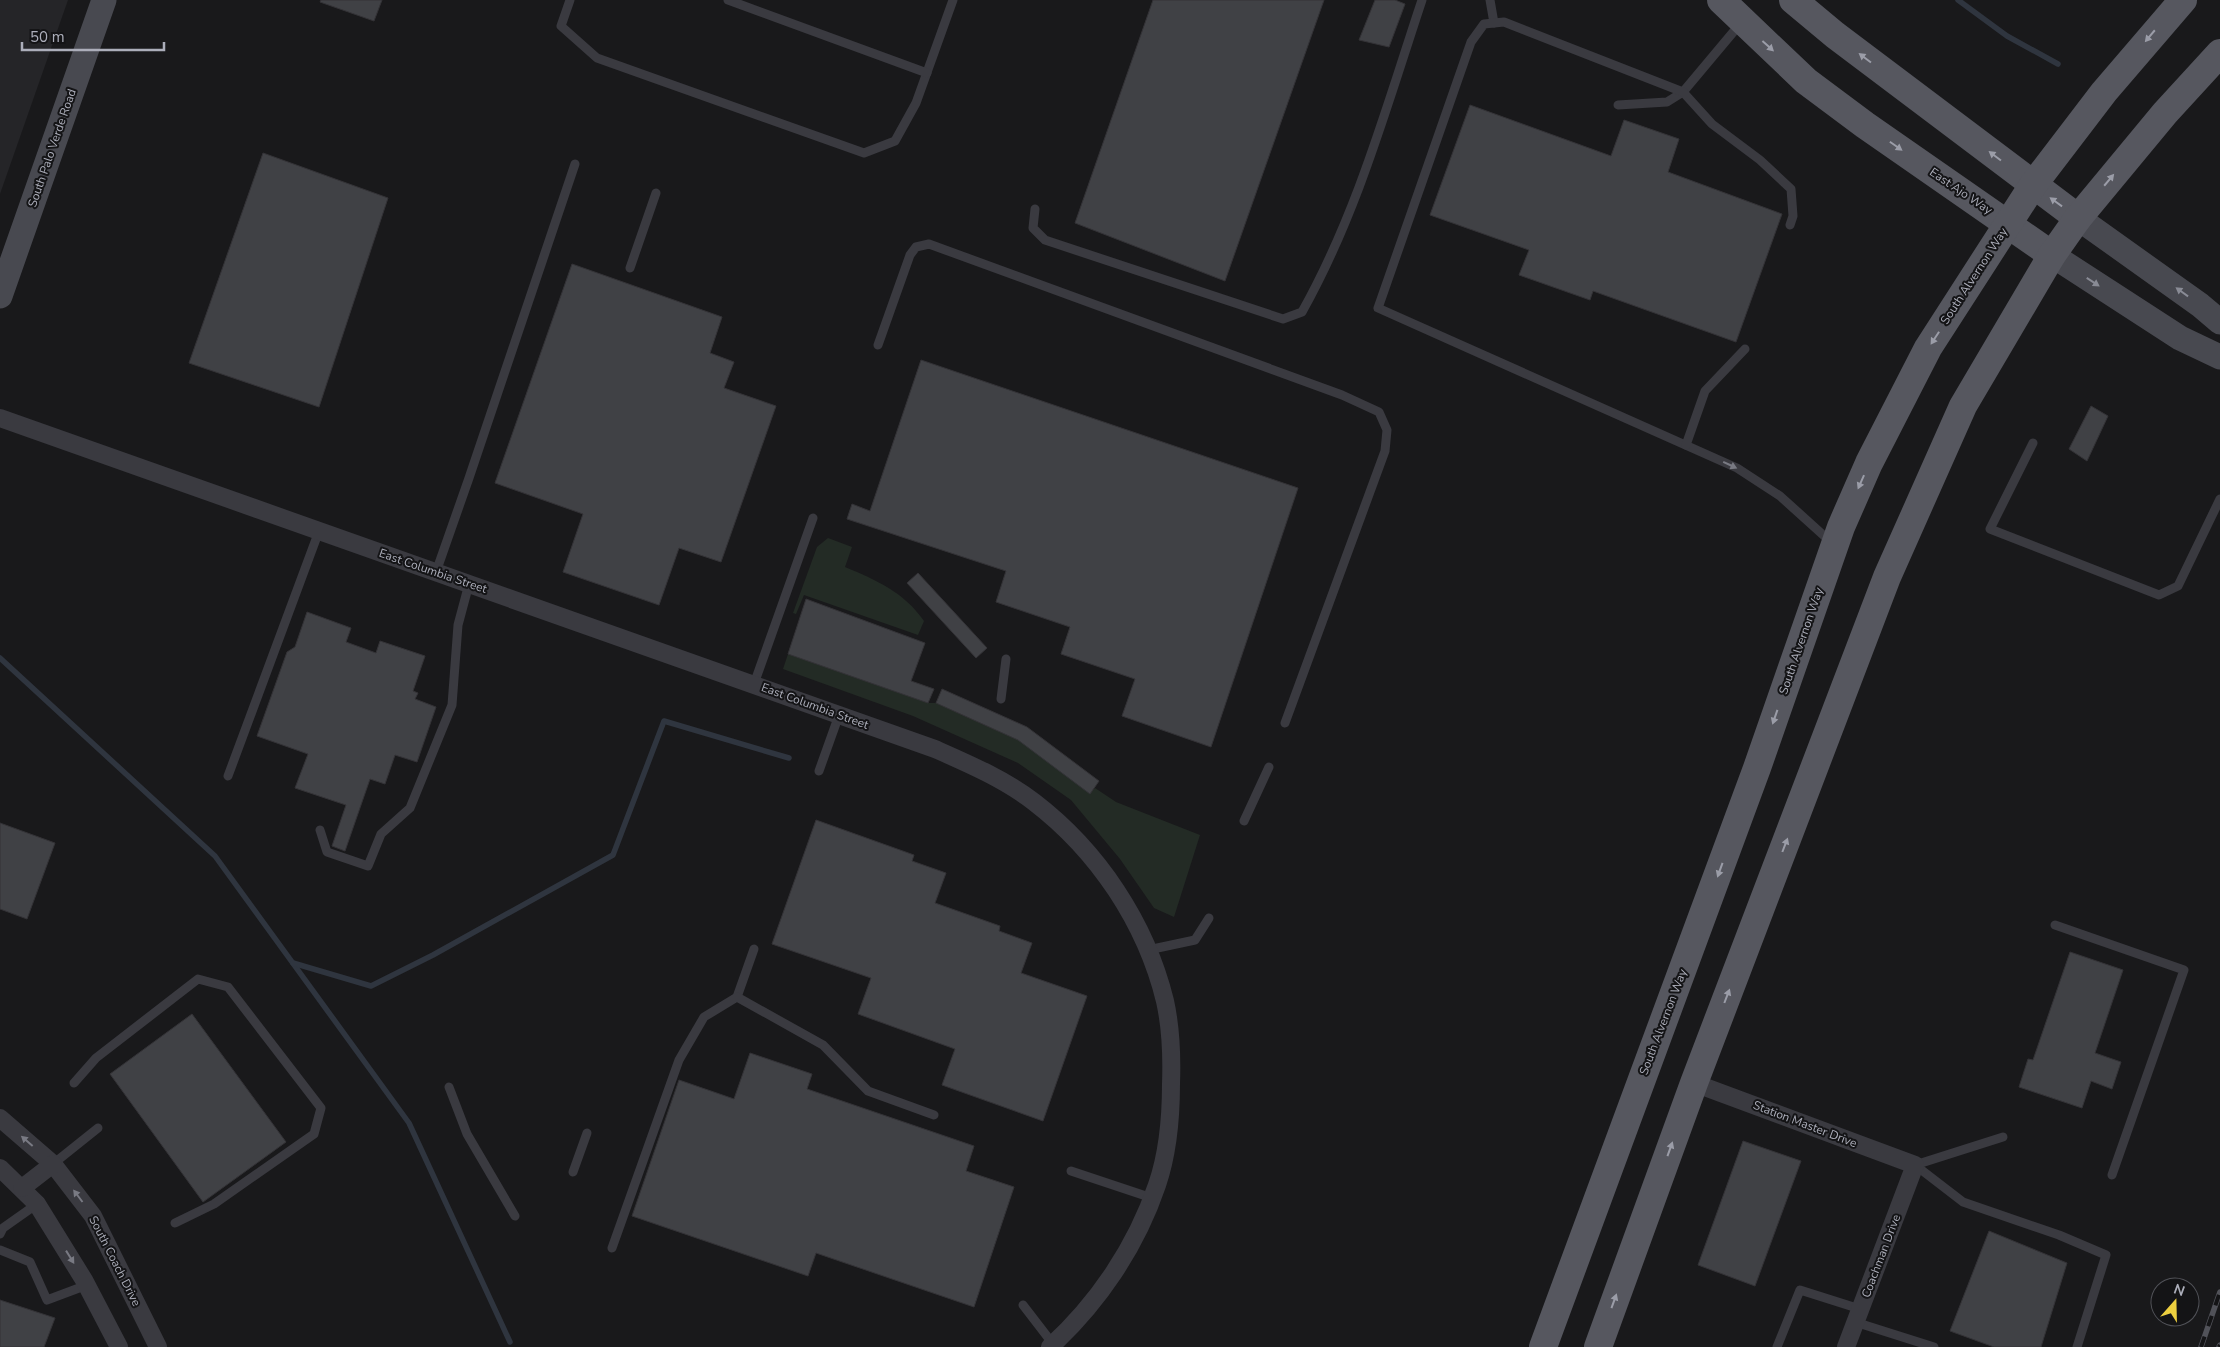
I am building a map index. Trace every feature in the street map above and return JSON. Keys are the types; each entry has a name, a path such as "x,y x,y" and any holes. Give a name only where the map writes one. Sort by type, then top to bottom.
{"main road":[{"name":"East Ajo Way","path":"1721,0 1806,80 1865,125 2052,255"},
{"path":"1793,0 1835,35 2078,218"},
{"name":"South Alvernon Way","path":"1543,1347 1754,777 1834,545 1869,463 1919,364 2008,223 2104,92 2183,0"},
{"path":"1598,1347 1694,1083 1887,577 1963,406 2052,255 2078,218 2165,113 2220,53"}],"street":[{"name":"South Palo Verde Road","path":"0,296 104,0"},
{"path":"2078,218 2200,305 2220,322"},
{"name":"East Ajo Way","path":"2052,255 2180,338 2220,357"},
{"name":"East Columbia Street","path":"0,418 935,749 986,771 1034,802 1072,836 1104,872 1128,908 1148,950 1165,1001 1172,1058 1169,1131 1158,1184 1124,1258 1082,1316 1052,1345"},
{"name":"Station Master Drive","path":"1694,1083 1915,1166"},
{"name":"South Coach Drive","path":"0,1118 54,1164 93,1216 158,1347"},
{"path":"22,1188 54,1164"},
{"name":"Coachman Drive","path":"1846,1347 1915,1166"},
{"path":"0,1168 36,1204 87,1285 119,1347"}],"lane":[{"path":"570,0 561,26 597,58 864,153 895,141 916,103 953,0"},
{"path":"728,0 927,73"},
{"path":"1035,209 1033,228 1045,240 1283,319 1302,312 1320,280 1365,171 1422,0"},
{"path":"1490,0 1494,23"},
{"path":"1618,105 1667,102 1683,92 1742,21"},
{"path":"1790,226 1793,216 1791,190 1760,160 1712,124 1683,92 1504,22 1484,24 1471,42 1378,308 1737,468 1780,496 1834,545"},
{"path":"436,572 470,478 575,164"},
{"path":"630,268 656,193"},
{"path":"878,345 910,255 916,248 929,244 1332,392 1379,412 1387,430 1385,452 1285,723"},
{"path":"1686,445 1705,391 1745,349"},
{"path":"2033,443 1990,529 2159,595 2178,586 2220,499"},
{"path":"754,684 812,518"},
{"path":"228,776 319,531"},
{"path":"320,830 327,852 368,866 382,834 410,808 452,705 458,626 469,584"},
{"path":"1001,699 1006,659"},
{"path":"820,771 839,715"},
{"path":"1244,821 1269,767"},
{"path":"1148,950 1195,940 1209,918"},
{"path":"2055,925 2184,970 2112,1175"},
{"path":"612,1248 679,1060 704,1017 737,997 754,950"},
{"path":"74,1083 96,1058 198,979 228,987 321,1108 314,1134 214,1204 175,1223"},
{"path":"737,997 823,1045 868,1091 934,1115"},
{"path":"450,1087 466,1134 515,1216"},
{"path":"54,1164 98,1128"},
{"path":"573,1172 587,1133"},
{"path":"1915,1166 2002,1137"},
{"path":"1915,1166 1963,1202 2059,1235 2106,1255 2078,1347"},
{"path":"1071,1171 1152,1198"},
{"path":"0,1234 3,1228 36,1204"},
{"path":"0,1250 30,1262 47,1300 87,1285"},
{"path":"1777,1347 1800,1290 1934,1347"},
{"path":"1023,1306 1052,1345"}],"shaded area":[{"path":"0,0 68,0 0,194"},
{"path":"828,538 852,547 845,567 889,588 908,602 924,621 918,635 804,595 796,614 793,613 817,547"},
{"path":"788,654 928,703 936,703 1021,741 1090,793 1095,788 1116,802 1200,835 1174,917 1154,908 1120,859 1071,800 1018,763 913,716 783,669"}],"building":[{"path":"321,0 382,0 374,21 320,2"},
{"path":"1153,0 1324,0 1225,281 1075,223"},
{"path":"1375,0 1395,0 1405,4 1389,47 1359,40"},
{"path":"1470,105 1611,156 1624,120 1679,139 1668,172 1782,214 1736,342 1593,291 1590,300 1519,275 1529,250 1430,215"},
{"path":"263,153 388,198 319,407 189,363"},
{"path":"572,264 722,317 710,353 734,362 724,388 776,406 721,562 679,548 659,605 563,572 583,514 495,483"},
{"path":"921,360 1298,488 1211,747 1122,716 1135,679 1061,654 1070,627 996,602 1006,571 847,519 852,504 870,511"},
{"path":"2091,406 2108,416 2087,461 2069,449"},
{"path":"918,573 987,648 976,658 907,583"},
{"path":"806,599 925,643 911,681 934,689 928,703 788,654"},
{"path":"307,612 351,628 346,642 376,653 380,641 425,656 413,691 418,693 415,699 436,707 417,762 395,755 385,784 370,779 345,851 332,846 346,805 295,788 308,754 257,736 287,652 295,647"},
{"path":"942,689 1027,727 1099,781 1090,794 1018,740 936,703"},
{"path":"816,820 914,855 912,861 946,873 935,903 1000,926 999,931 1032,943 1021,973 1087,996 1043,1121 942,1085 955,1049 858,1014 871,978 772,944"},
{"path":"0,823 55,843 27,919 0,909"},
{"path":"2070,952 2123,970 2095,1053 2121,1062 2112,1089 2091,1081 2082,1108 2019,1087 2028,1059 2033,1060"},
{"path":"192,1014 286,1142 203,1202 110,1074"},
{"path":"750,1053 812,1074 807,1089 974,1146 966,1171 1014,1187 974,1307 816,1253 808,1276 632,1216 679,1080 734,1099"},
{"path":"1743,1141 1801,1161 1755,1286 1698,1265"},
{"path":"1989,1231 2067,1263 2041,1347 1994,1347 1950,1331"},
{"path":"0,1300 55,1318 44,1347 0,1347"}],"waterway":[{"path":"1958,0 2007,36 2058,64"},
{"path":"0,658 215,856 409,1123 510,1342"},
{"path":"293,963 371,986 433,955 613,855 664,721 789,758"}],"railway":[{"path":"2201,1347 2220,1292"}]}
